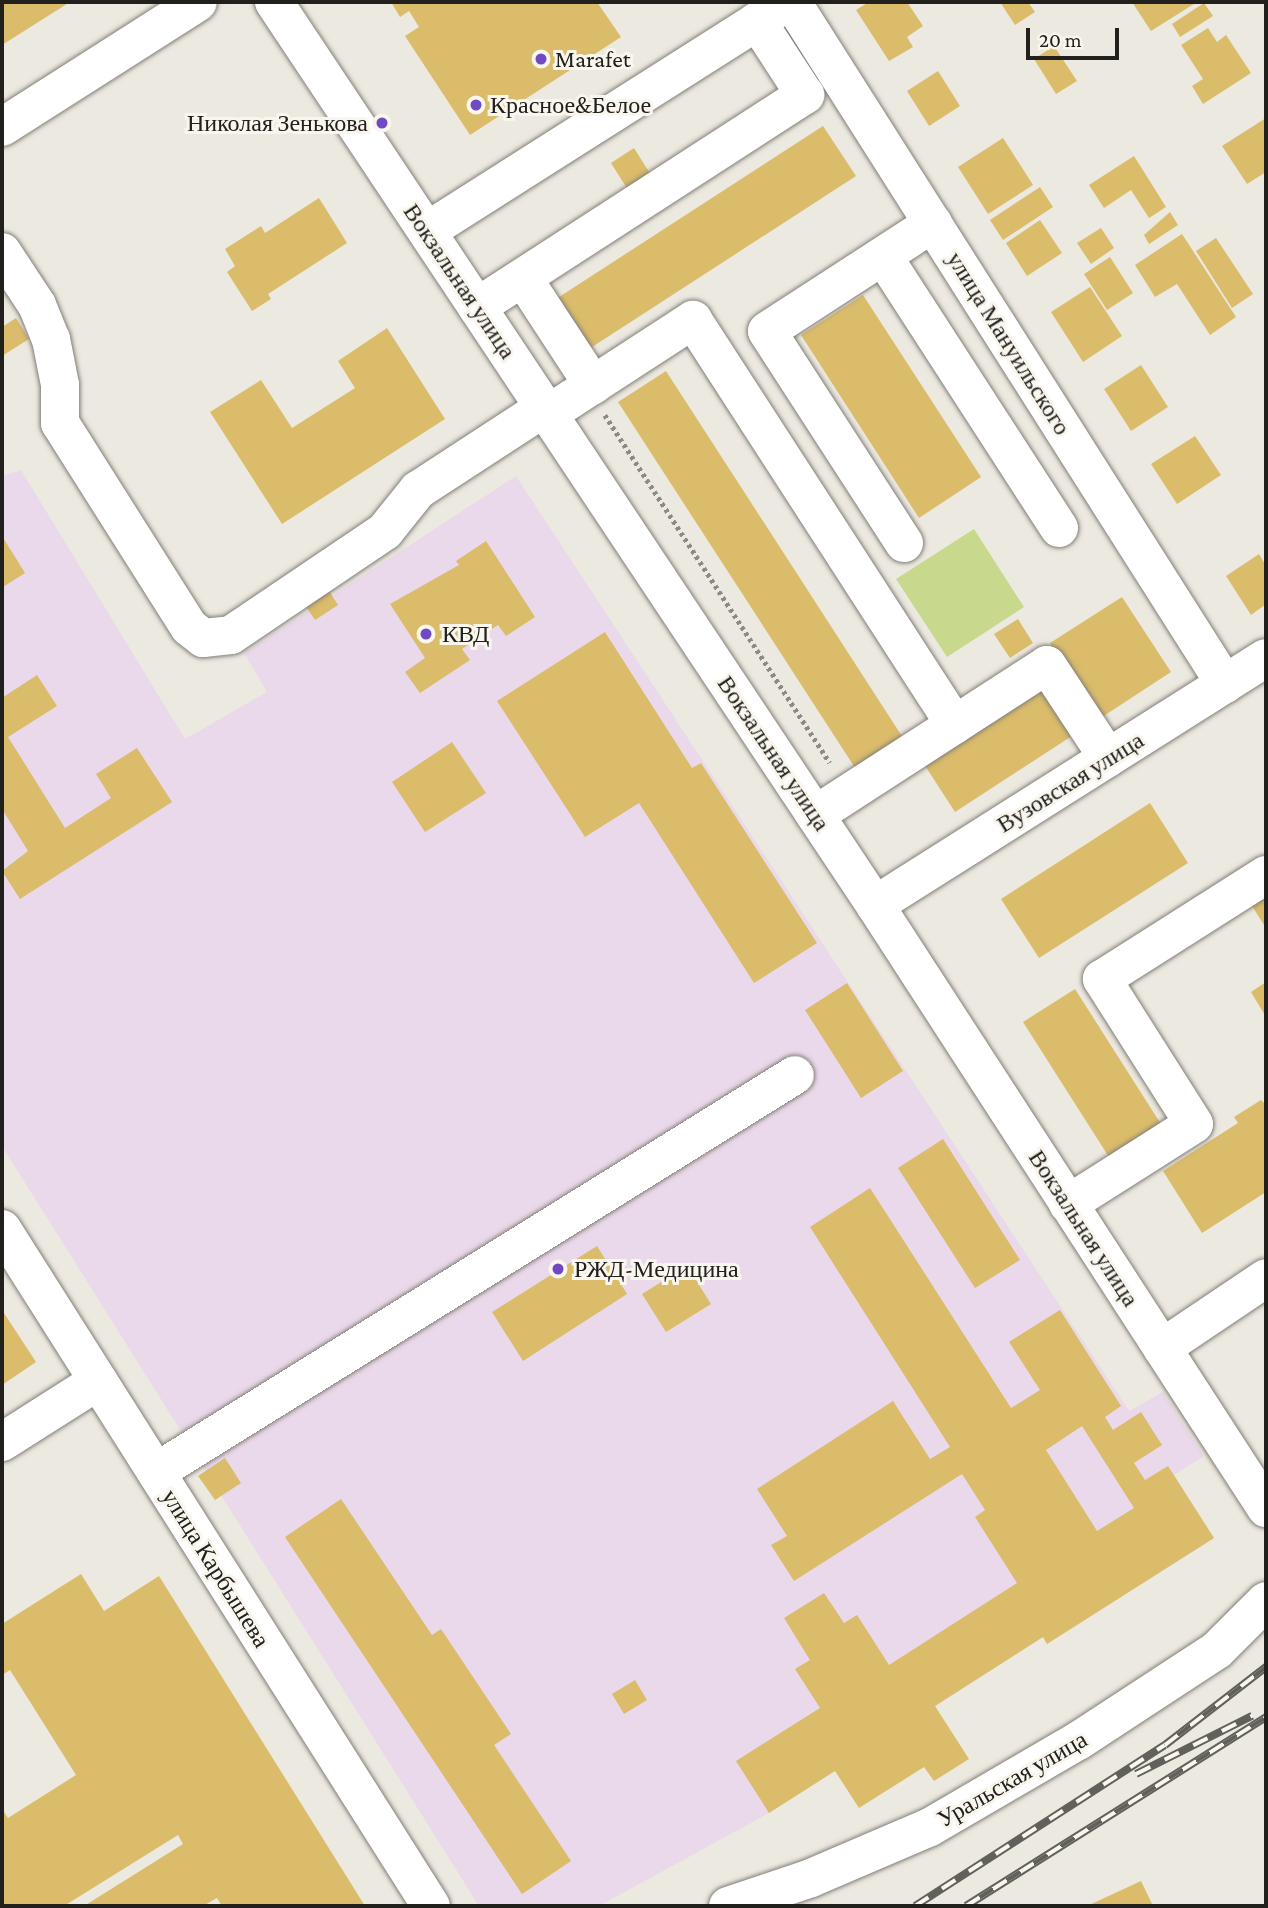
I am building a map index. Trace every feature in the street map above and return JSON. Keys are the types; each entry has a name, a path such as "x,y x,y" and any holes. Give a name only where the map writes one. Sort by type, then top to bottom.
{"street":[{"path":"2,127 198,2"},
{"name":"Вокзальная улица","path":"274,2 875,905 1266,1508"},
{"path":"427,231 779,8 805,95 477,307"},
{"name":"улица Мануильского","path":"779,8 933,223 1076,449 1252,677"},
{"path":"904,543 766,331 933,223"},
{"path":"2,251 37,305 51,340 60,385 60,423 189,627 203,638 231,635 385,531 418,490 450,466 590,386 692,320 955,725"},
{"path":"883,256 1059,528"},
{"path":"523,278 590,386"},
{"path":"1028,480 1076,449"},
{"path":"815,816 1047,665 1108,758"},
{"name":"Вузовская улица","path":"875,905 1108,758 1252,677"},
{"path":"1068,1204 1194,1124 1102,979 1266,875"},
{"path":"156,1472 795,1075"},
{"name":"улица Карбышева","path":"2,1229 430,1906"},
{"path":"1162,1348 1266,1278"},
{"path":"2,1442 98,1381"},
{"name":"Уральская улица","path":"728,1906 811,1878 930,1827 1078,1741 1217,1650 1266,1601"}],"path":[{"path":"590,386 850,793"}],"shaded area":[{"name":"РЖД-Медицина","path":"21,470 185,739 267,692 244,653 516,476 1129,1411 1163,1392 1204,1456 1174,1475 1214,1538 1047,1644 1043,1637 769,1813 599,1906 479,1906 2,1146 2,476"}],"green space":[{"path":"974,529 1024,607 947,657 896,579"}],"building":[{"path":"2,2 70,2 2,45"},
{"path":"391,2 597,2 621,37 470,135 405,36 419,27 409,11 400,17"},
{"path":"869,2 907,2 923,26 907,37 913,47 889,61 856,10"},
{"path":"1000,2 1028,2 1035,12 1015,25"},
{"path":"1132,2 1197,2 1151,31"},
{"path":"1204,3 1213,16 1180,37 1172,24"},
{"path":"1208,28 1217,42 1226,35 1251,73 1203,104 1192,86 1203,79 1181,45"},
{"path":"1054,46 1077,81 1056,94 1034,59"},
{"path":"938,71 960,106 929,126 907,91"},
{"path":"1266,118 1266,172 1247,184 1222,146"},
{"path":"823,126 856,176 589,349 556,299"},
{"path":"1003,138 1033,185 988,214 958,167"},
{"path":"634,148 651,175 628,190 611,163"},
{"path":"1134,156 1166,207 1149,218 1131,190 1104,208 1089,185"},
{"path":"1040,187 1053,207 1003,240 990,220"},
{"path":"319,198 347,243 268,294 271,299 252,311 227,272 235,266 225,249 261,226 265,233"},
{"path":"1170,212 1178,225 1149,244 1144,235"},
{"path":"1040,220 1062,253 1027,276 1006,243"},
{"path":"1101,228 1114,248 1091,264 1077,243"},
{"path":"1182,234 1236,317 1210,335 1177,284 1155,297 1135,265"},
{"path":"1216,238 1253,294 1232,308 1196,251"},
{"path":"1110,257 1133,293 1107,310 1084,274"},
{"path":"1090,287 1122,336 1083,362 1051,312"},
{"path":"863,295 981,477 919,518 801,335"},
{"path":"16,318 29,339 2,356 2,327"},
{"path":"387,328 445,419 282,524 210,412 261,380 292,428 355,388 338,361"},
{"path":"1141,365 1168,407 1131,431 1104,389"},
{"path":"666,371 907,744 859,774 618,402"},
{"path":"1195,436 1221,475 1177,504 1151,464"},
{"path":"2,536 25,573 3,587 2,585"},
{"path":"486,541 535,617 506,636 498,625 462,649 470,660 420,693 405,672 425,658 390,604 459,565 456,561"},
{"path":"1259,554 1266,566 1266,604 1251,615 1226,576"},
{"path":"324,583 338,605 315,620 300,598"},
{"path":"1122,597 1171,672 1099,719 1050,643"},
{"path":"1018,619 1033,643 1010,658 994,634"},
{"path":"605,632 692,768 701,763 817,943 754,983 639,803 585,837 497,701"},
{"path":"37,675 57,706 8,737 65,828 111,798 96,774 137,748 172,802 20,899 2,871 28,851 2,809 2,698"},
{"path":"1043,683 1075,734 955,812 922,761"},
{"path":"452,742 486,793 425,832 392,782"},
{"path":"1150,803 1188,863 1039,958 1001,899"},
{"path":"1266,881 1266,928 1245,895"},
{"path":"1266,982 1266,1017 1251,992"},
{"path":"847,983 903,1071 861,1098 805,1010"},
{"path":"1075,989 1166,1132 1114,1165 1023,1022"},
{"path":"1261,1100 1266,1105 1266,1192 1202,1233 1163,1171 1238,1123 1234,1117"},
{"path":"943,1139 1020,1260 975,1288 898,1168"},
{"path":"870,1188 1011,1408 1040,1390 1009,1342 1060,1310 1121,1406 1105,1417 1113,1430 1141,1412 1162,1445 1134,1463 1145,1480 1168,1466 1214,1538 1047,1644 1043,1637 935,1706 969,1759 934,1781 924,1767 859,1808 835,1771 769,1813 736,1761 820,1708 795,1669 810,1660 784,1618 824,1593 844,1623 857,1615 889,1665 1017,1583 975,1517 985,1510 962,1474 794,1581 771,1545 787,1536 757,1489 893,1401 930,1459 950,1447 810,1227","holes":["1082,1426 1134,1508 1097,1531 1046,1450"]},
{"path":"597,1246 627,1294 523,1361 492,1312"},
{"path":"687,1266 711,1304 666,1332 642,1294"},
{"path":"2,1310 36,1362 2,1385"},
{"path":"225,1458 241,1483 215,1500 198,1476"},
{"path":"341,1499 432,1635 441,1629 511,1734 494,1745 571,1861 522,1894 285,1537"},
{"path":"81,1574 104,1611 159,1576 365,1906 222,1906 217,1898 203,1906 84,1906 183,1844 178,1835 64,1906 2,1906 2,1809 8,1818 76,1775 10,1670 2,1675 2,1624"},
{"path":"635,1680 647,1700 624,1714 612,1694"},
{"path":"1141,1881 1153,1906 1087,1906"}],"railway":[{"path":"915,1906 1165,1745 1266,1667"},
{"path":"1136,1774 1252,1716"},
{"path":"966,1906 1266,1717"}],"place":[{"name":"Marafet","path":"541,59"},
{"name":"Красное&Белое","path":"476,105"},
{"name":"Николая Зенькова","path":"382,123"},
{"name":"КВД","path":"426,634"},
{"name":"РЖД-Медицина","path":"558,1269"}]}
